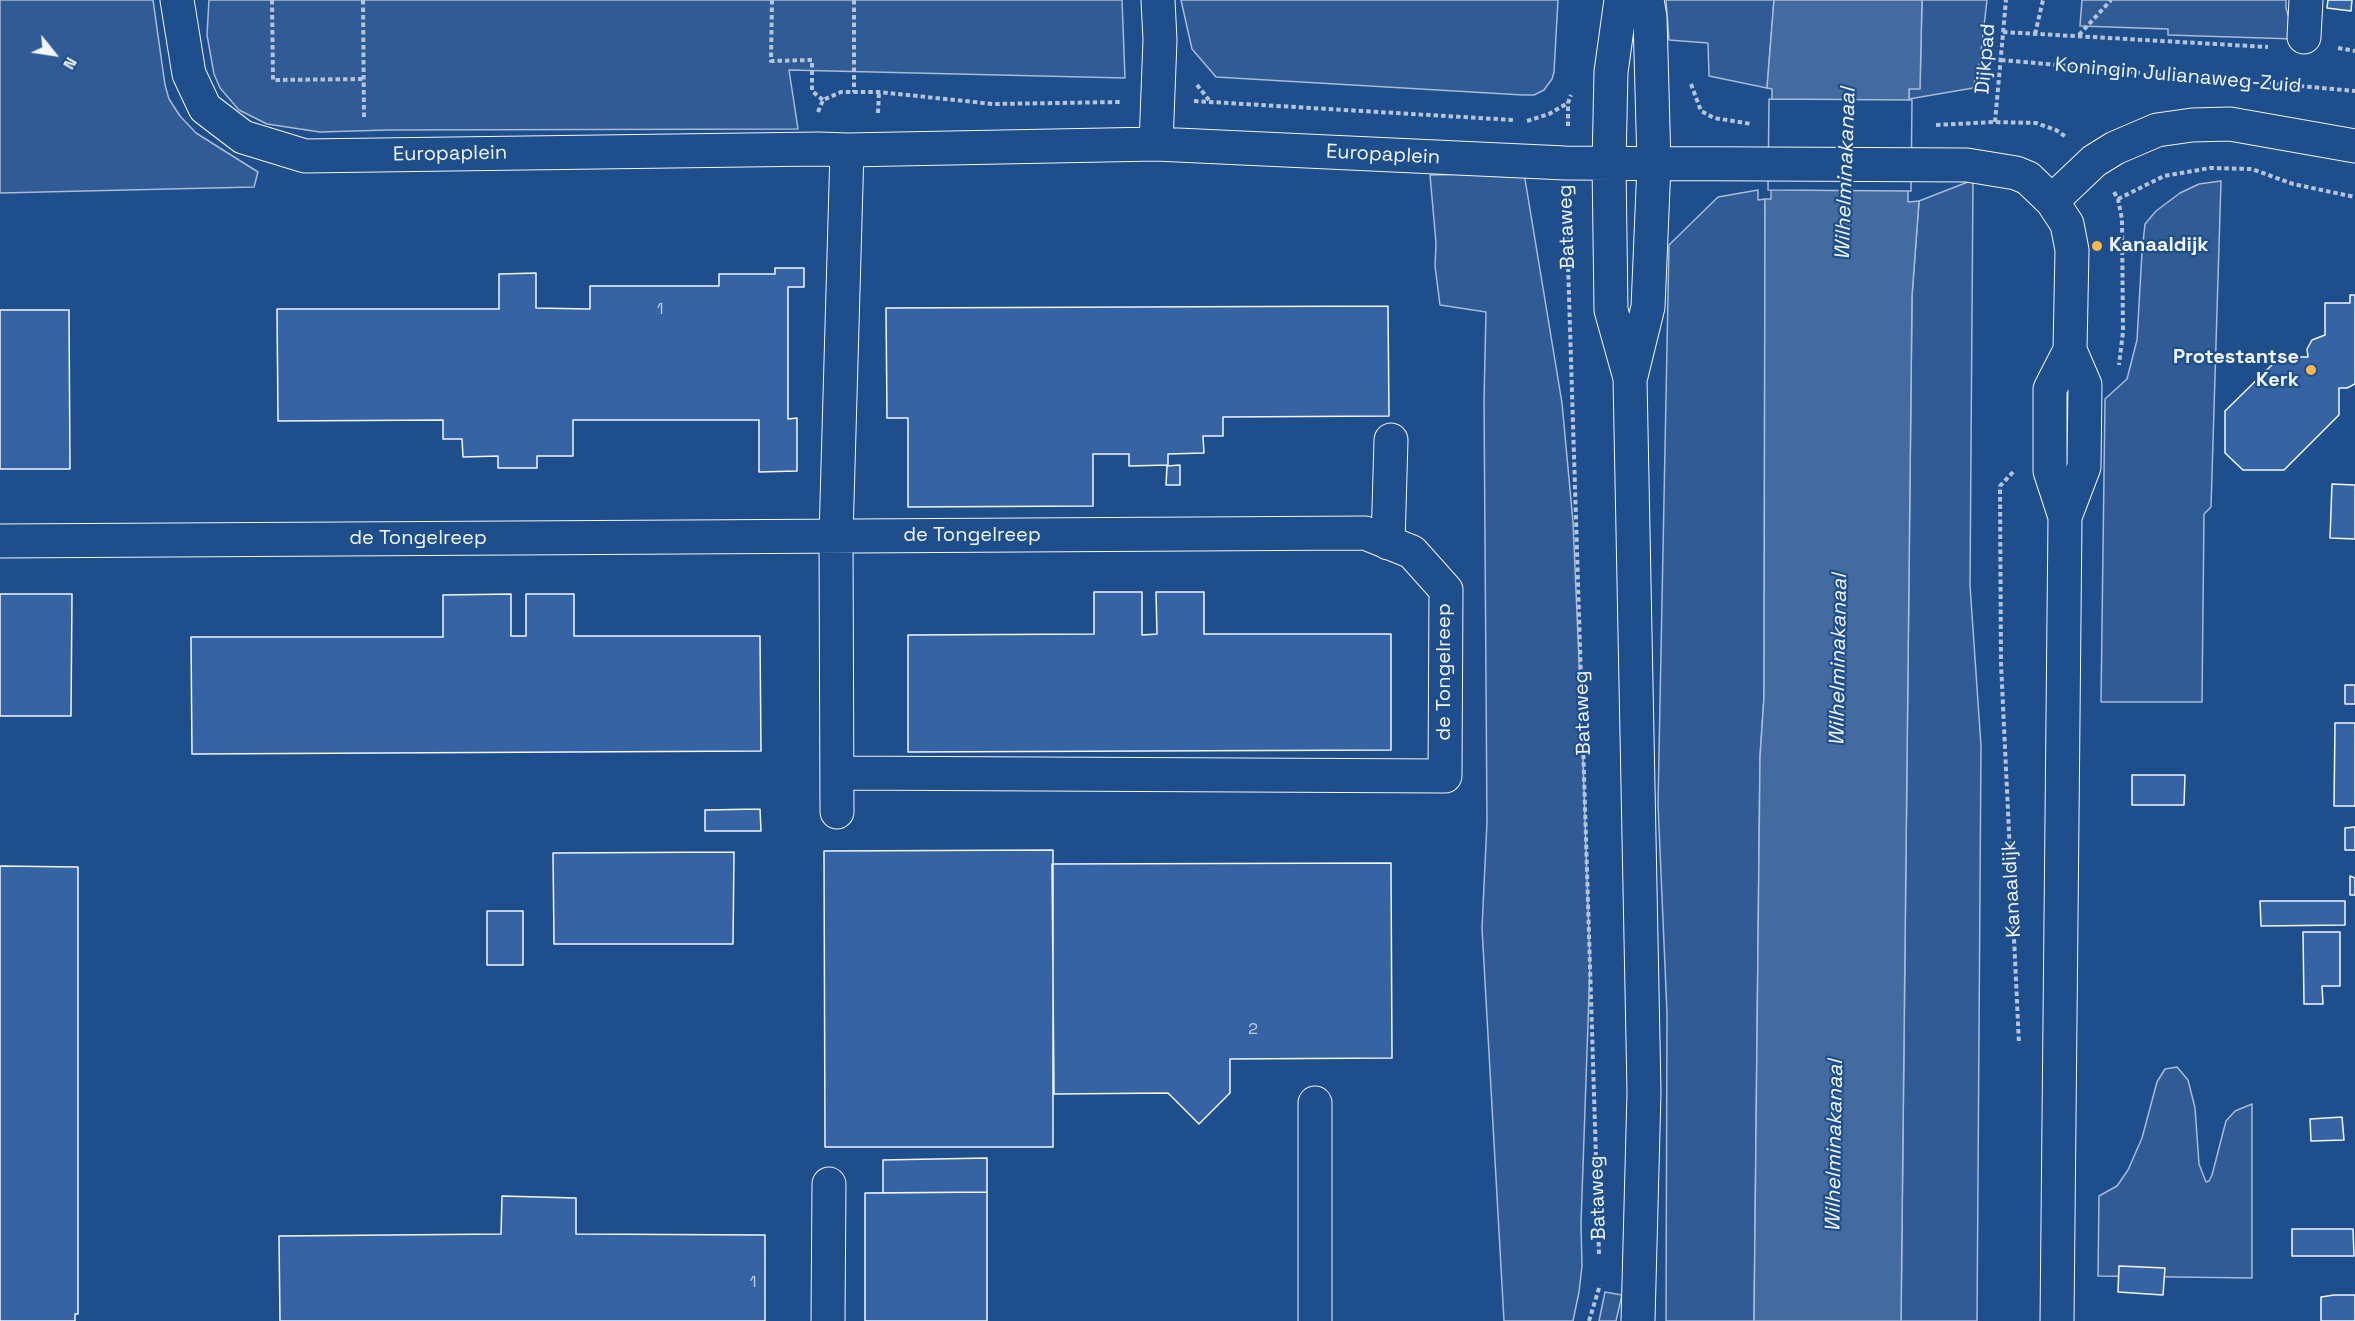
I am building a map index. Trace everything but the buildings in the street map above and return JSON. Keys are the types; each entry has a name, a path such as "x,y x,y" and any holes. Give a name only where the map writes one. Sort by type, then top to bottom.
{"street":[{"name":"Europaplein","path":"177,0 189,74 205,108 243,136 305,156 1156,144 1610,164"},
{"path":"1156,144 1160,40 1158,0"},
{"path":"1621,0 1611,72 1611,310 1630,378 1644,1092 1638,1321"},
{"path":"1630,378 1648,307 1654,164 1650,17 1647,0"},
{"path":"2304,37 2306,0"},
{"path":"2052,201 2094,161 2115,148 2157,130 2193,125 2230,124 2355,146"},
{"path":"833,149 837,812"},
{"path":"1610,164 1967,165 2016,173 2039,186 2067,224 2072,250 2070,350 2085,385 2085,467 2065,518 2057,1321"},
{"path":"1388,543 1391,440"},
{"name":"de Tongelreep","path":"0,541 1365,533 1412,552 1446,591 1445,776 837,773"},
{"path":"1315,1103 1315,1321"},
{"path":"828,1321 830,1184"}],"path":[{"path":"272,0 273,80 363,79"},
{"path":"363,0 364,155"},
{"path":"772,0 771,61 812,60 812,91 823,100"},
{"path":"854,0 854,92"},
{"name":"Dijkpad","path":"1967,123 1995,122 2006,0"},
{"path":"2035,34 2043,0"},
{"path":"2079,35 2111,0"},
{"path":"2003,32 2291,49 2304,37"},
{"name":"Koningin Julianaweg-Zuid","path":"2001,60 2217,82 2266,83 2355,92"},
{"path":"833,149 818,112 823,100 841,92 879,92 993,104 1158,102"},
{"name":"Bataweg","path":"1209,101 1531,121 1568,103 1565,163 1600,1259"},
{"path":"2118,199 2164,176 2210,168 2252,169 2293,184 2355,197"},
{"name":"Kanaaldijk","path":"2019,465 2000,486 2001,663 2019,1045"},
{"path":"1589,1321 1600,1283"}],"shaded area":[{"path":"0,0 153,0 169,99 180,116 196,133 258,172 254,187 0,193"},
{"path":"209,0 1122,0 1125,78 789,70 798,129 320,132 267,124 239,110 220,88 214,74 207,35"},
{"path":"1181,0 1558,0 1554,72 1544,90 1534,95 1216,77 1192,49"},
{"path":"1666,0 1774,0 1767,88 1709,76 1708,43 1669,40"},
{"path":"1922,0 1987,0 1980,61 1973,88 1909,99 1909,89 1920,88"},
{"path":"2082,0 2286,0 2295,39 2168,35 2168,29 2080,26"},
{"path":"1524,173 1562,403 1573,522 1582,729 1590,965 1581,1224 1582,1266 1573,1321 1504,1321 1482,928 1487,822 1484,400 1486,312 1440,305 1435,266 1436,243 1430,175"},
{"path":"1973,180 1970,585 1981,746 1977,1321 1901,1321 1912,296 1919,201"},
{"path":"2221,181 2211,507 2204,514 2202,702 2101,702 2105,399 2127,379 2137,340 2145,224 2156,211 2180,193 2199,184"},
{"path":"1758,190 1758,200 1765,199 1764,697 1760,757 1754,1321 1666,1321 1667,1013 1658,804 1669,245 1718,197"},
{"path":"2177,1067 2188,1080 2195,1108 2199,1164 2206,1182 2212,1175 2226,1121 2235,1111 2252,1104 2252,1278 2098,1276 2099,1196 2117,1186 2128,1170 2142,1138 2157,1082 2165,1069"},
{"path":"1605,1292 1622,1295 1616,1321 1599,1321"}],"water":[{"name":"Wilhelminakanaal","path":"1774,0 1922,0 1920,89 1909,89 1908,202 1919,201 1912,296 1901,1321 1754,1321 1760,757 1764,697 1765,199 1771,199 1772,89 1767,88"}],"pier":[{"path":"1769,99 1912,100 1911,191 1768,190"}],"place":[{"name":"Kanaaldijk","path":"2097,246"},
{"name":"Protestantse Kerk","path":"2311,370"}]}
